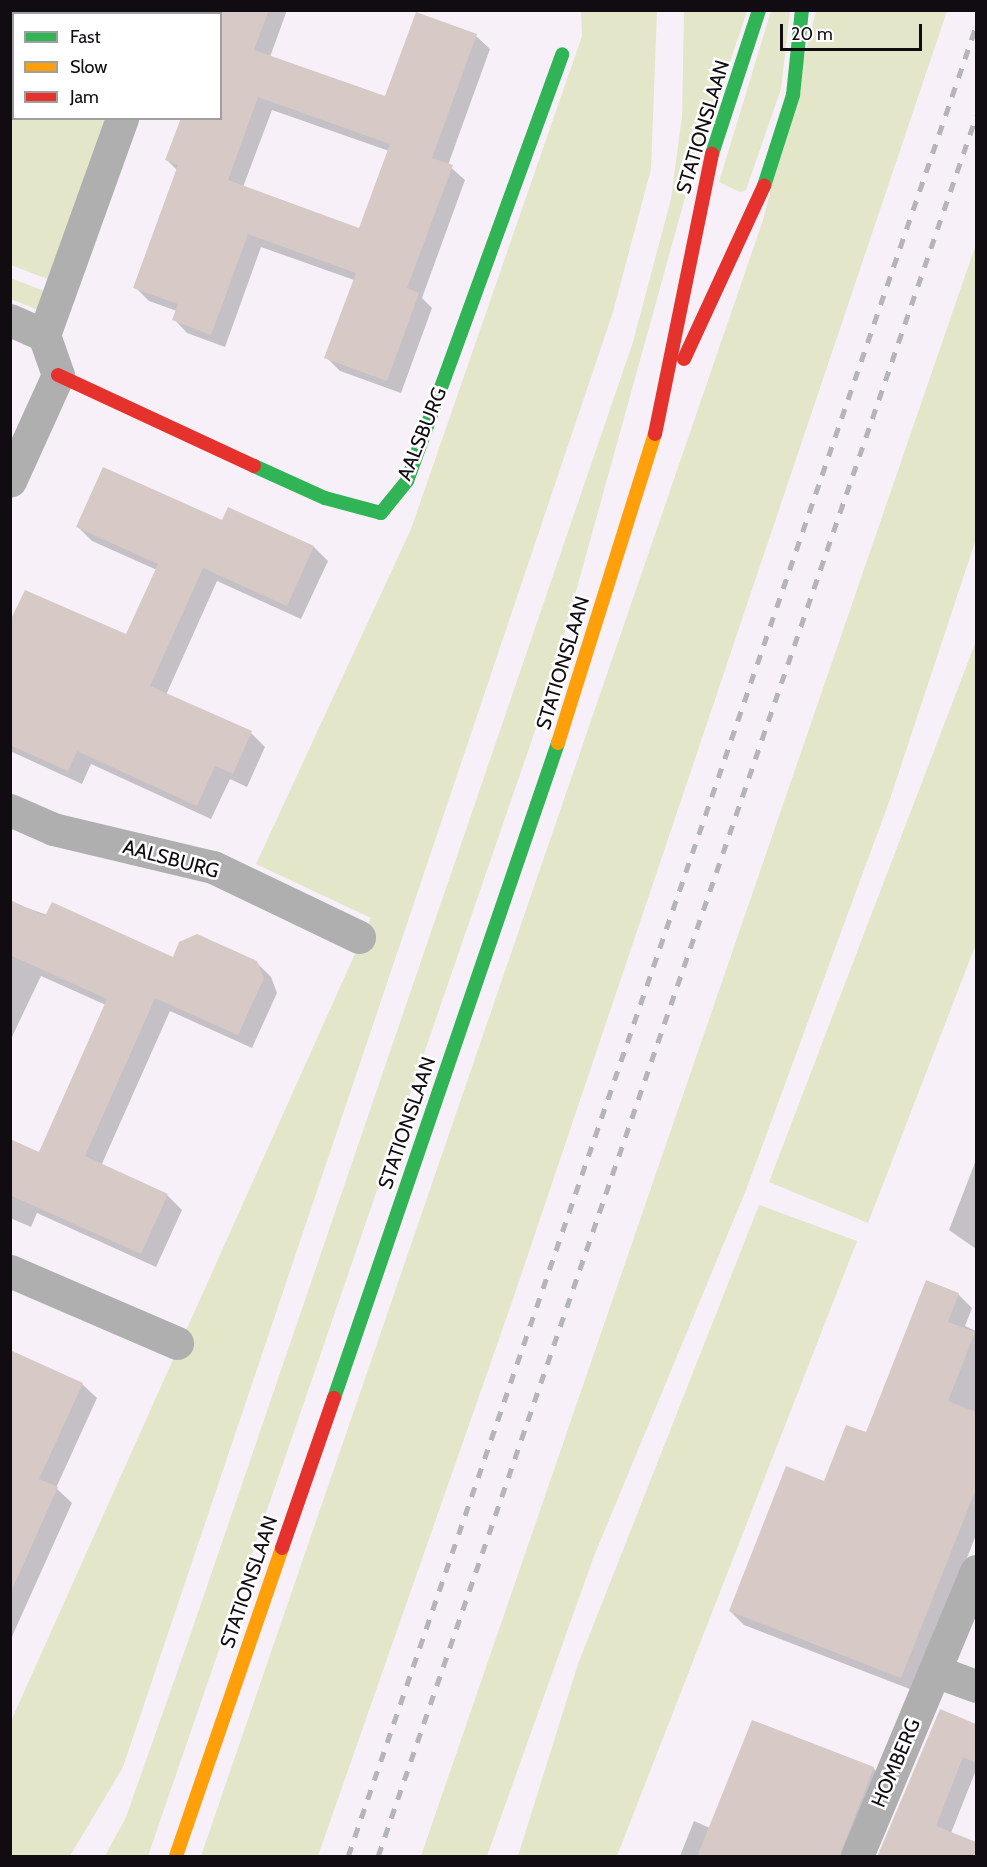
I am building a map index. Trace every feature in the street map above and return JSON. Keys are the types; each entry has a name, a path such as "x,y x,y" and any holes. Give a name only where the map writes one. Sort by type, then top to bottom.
{"street":[{"name":"STATIONSLAAN","path":"176,1857 564,727 666,399 704,181 759,10"},
{"name":"STATIONSLAAN","path":"666,399 762,193 793,95 802,10"},
{"name":"AALSBURG","path":"58,375 326,498 381,513 407,481 562,54"},
{"path":"10,481 58,375 44,335 121,120"},
{"path":"10,320 44,335"},
{"name":"AALSBURG","path":"10,810 53,829 213,867 359,937"},
{"path":"10,1271 177,1343"},
{"name":"HOMBERG","path":"856,1857 976,1572"},
{"path":"935,1671 976,1686"}],"green space":[{"path":"10,11 132,11 12,12 12,120 114,120 55,282 11,265"},
{"path":"581,11 657,11 651,169 613,312 123,1767 70,1856 11,1856 11,1721 371,918 256,864 411,529 582,36"},
{"path":"684,11 747,11 688,187 547,696 148,1856 105,1856 126,1817 191,1633 633,342 671,199 682,116"},
{"path":"771,11 790,11 781,89 746,190 740,192 719,182"},
{"path":"816,11 947,11 511,1305 318,1856 201,1856 763,220"},
{"path":"976,244 976,539 889,802 746,1190 594,1556 487,1856 421,1856"},
{"path":"10,278 50,293 43,312 11,299"},
{"path":"976,641 976,944 868,1223 769,1182"},
{"path":"759,1205 857,1241 617,1856 518,1856 578,1664"}],"building":[{"path":"220,10 269,10 254,50 385,96 416,12 477,34 432,158 453,165 407,288 419,293 387,381 324,358 356,273 248,234 211,335 172,320 178,304 133,288 178,165 165,160 180,120 222,120 222,12","holes":["258,97 390,144 359,228 228,180"]},
{"path":"103,467 222,520 228,507 314,546 287,606 203,568 150,686 252,731 233,774 215,766 197,806 77,751 68,771 10,745 10,621 25,590 126,634 158,564 76,527"},
{"path":"10,900 45,916 52,902 173,957 179,942 197,934 257,961 264,978 238,1035 155,998 85,1156 168,1194 141,1254 10,1195 10,1139 39,1152 107,999 10,955"},
{"path":"926,1280 959,1293 948,1322 975,1332 948,1401 976,1412 976,1489 901,1678 729,1611 786,1466 824,1481 846,1425 866,1432"},
{"path":"10,1350 83,1383 39,1479 58,1487 10,1594"},
{"path":"940,1709 976,1724 976,1763 963,1757 936,1826 976,1842 976,1857 877,1857"},
{"path":"752,1720 874,1767 839,1857 697,1857"}],"railway":[{"path":"348,1856 976,26"},
{"path":"378,1856 976,116"}],"traffic: fast":[{"path":"712,154 759,10"},
{"path":"764,186 793,95 802,10"},
{"path":"254,466 325,498 381,513 407,481 562,54"},
{"path":"334,1398 558,743"}],"traffic: slow":[{"path":"558,743 655,434"},
{"path":"176,1856 282,1548"}],"traffic: jam":[{"path":"655,434 712,154"},
{"path":"684,359 764,186"},
{"path":"58,375 254,466"},
{"path":"282,1548 334,1398"}]}
